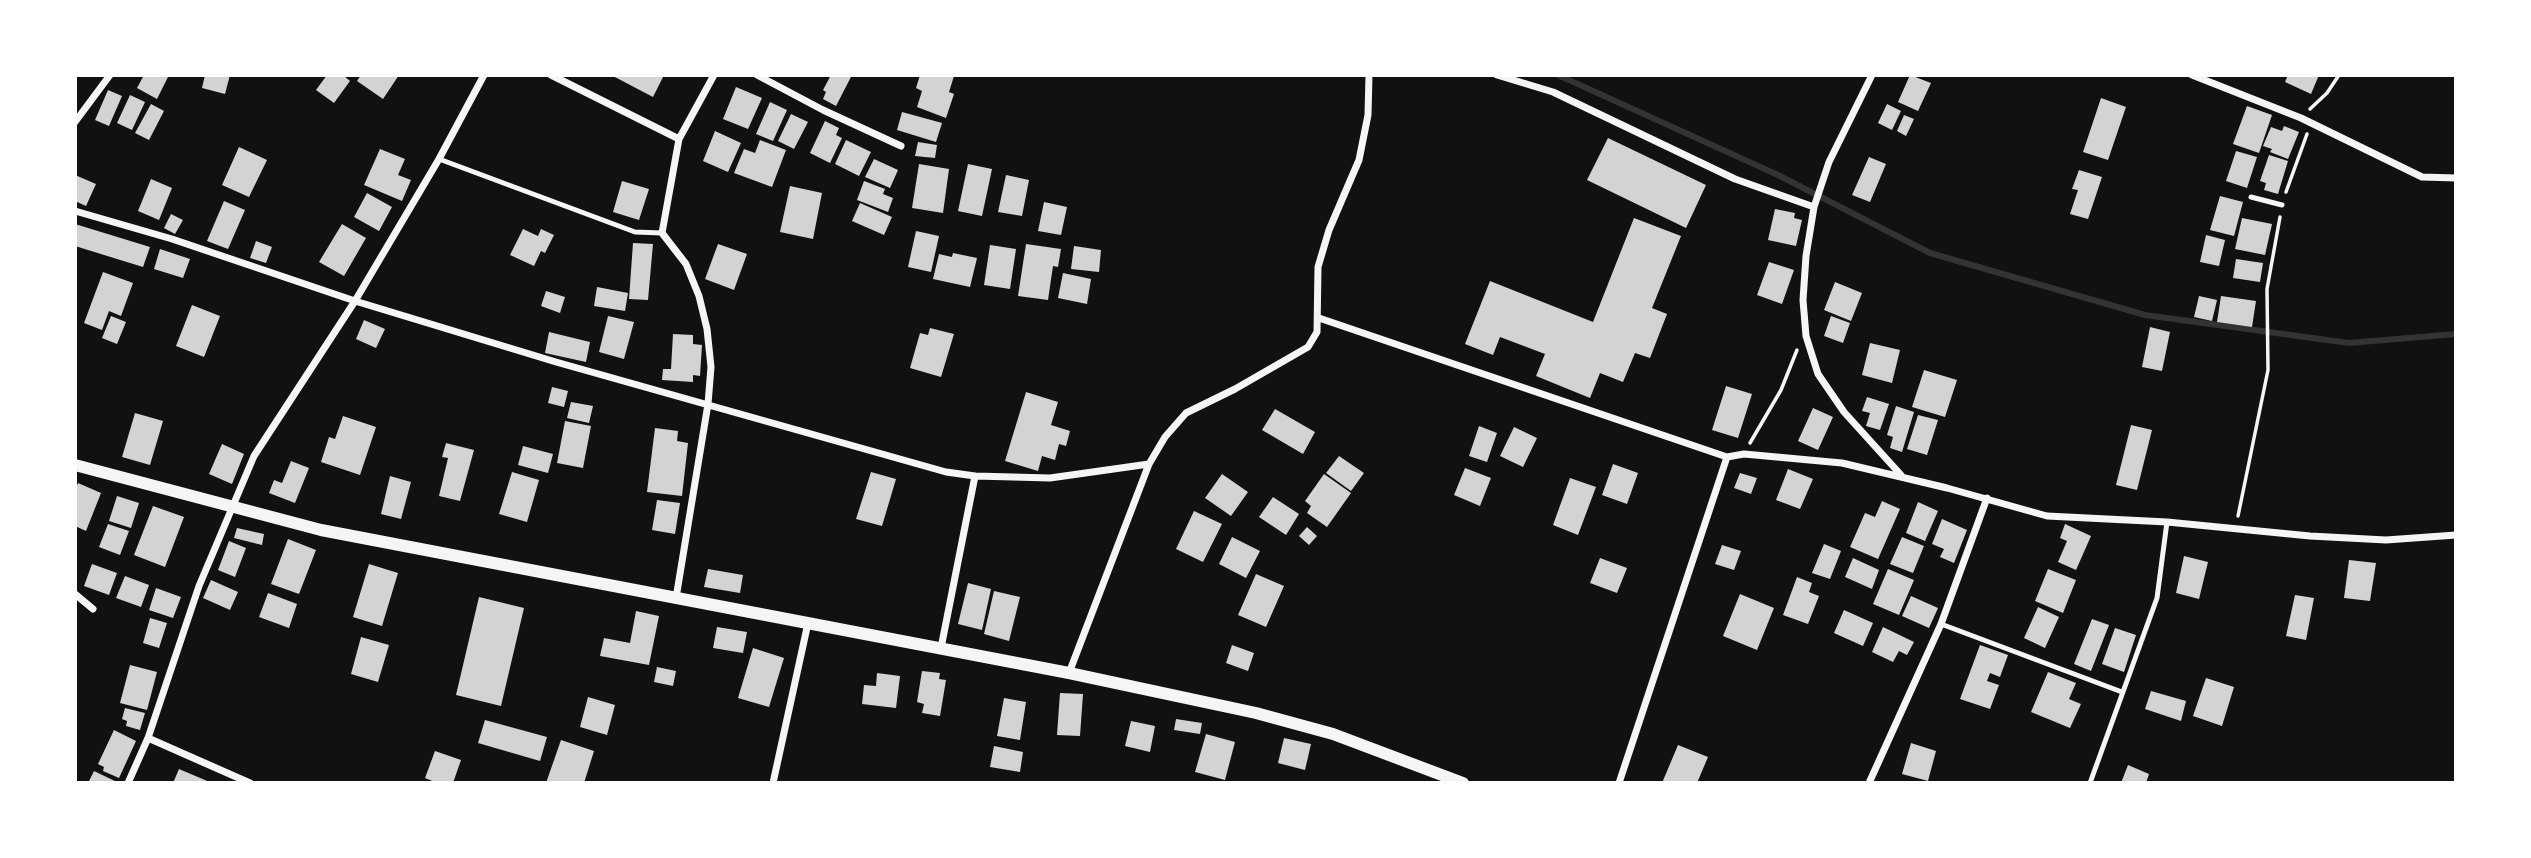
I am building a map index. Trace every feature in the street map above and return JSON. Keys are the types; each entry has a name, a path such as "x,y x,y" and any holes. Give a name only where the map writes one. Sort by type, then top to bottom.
{"street":[{"path":"75,122 110,75"},
{"path":"128,783 148,738 199,586 254,456 355,301 439,159 484,75"},
{"path":"551,75 679,139"},
{"path":"676,599 708,404 710,354 699,296 686,264 662,233 679,139 714,75"},
{"path":"757,75 823,110 901,146"},
{"path":"1069,673 1149,464 1165,437 1186,414 1308,346 1317,332 1318,267 1329,230 1359,160 1368,115 1369,75"},
{"path":"1497,75 1553,92 1735,179 1814,207"},
{"path":"1872,75 1829,162 1814,207 1806,256 1803,300 1805,336 1818,374 1830,393 1902,476"},
{"path":"2192,75 2301,118 2422,177 2456,178"},
{"path":"75,211 172,239 355,301 555,362 946,472 975,476 1050,478 1149,464"},
{"path":"1319,318 1727,457 1744,454 1842,463 1902,476 2047,516 2167,522 2310,536 2386,540 2456,535"},
{"path":"1619,783 1727,457"},
{"path":"75,465 321,530 1069,673 1256,713 1334,734 1463,783"},
{"path":"941,648 975,476"},
{"path":"1869,783 1941,624 1987,498"},
{"path":"75,594 93,609"},
{"path":"773,783 808,623"},
{"path":"148,738 250,783"}],"lane":[{"path":"439,159 635,232 662,233"},
{"path":"2251,197 2281,205"},
{"path":"2090,783 2157,598 2167,522"},
{"path":"1941,624 2122,692"}],"path":[{"path":"2301,118 2327,93 2339,75"},
{"path":"2235,528 2268,370 2267,289 2281,205 2311,123"},
{"path":"1744,454 1781,390 1805,336"}],"building":[{"path":"144,75 169,75 157,99 137,88"},
{"path":"205,75 230,75 225,94 202,88"},
{"path":"327,75 343,75 350,81 334,103 316,90"},
{"path":"361,75 399,75 383,99 357,81"},
{"path":"611,75 664,75 653,97"},
{"path":"831,75 852,75 836,106 823,99 826,92 823,90"},
{"path":"920,75 954,76 949,92 954,94 946,118 917,107 922,91 916,88"},
{"path":"1910,75 1931,83 1918,111 1898,102"},
{"path":"2288,75 2319,75 2311,94 2285,82"},
{"path":"736,87 762,98 748,129 723,119"},
{"path":"108,90 122,96 109,126 95,120"},
{"path":"130,95 145,102 132,130 117,123"},
{"path":"2101,98 2126,107 2108,160 2083,152"},
{"path":"770,102 787,110 773,141 756,134"},
{"path":"151,104 164,111 149,140 135,133"},
{"path":"1887,104 1901,111 1892,130 1878,123"},
{"path":"2247,106 2272,115 2259,153 2233,144"},
{"path":"902,112 942,123 936,142 897,130"},
{"path":"791,114 808,122 794,149 778,141"},
{"path":"1904,115 1914,119 1906,136 1897,131"},
{"path":"825,121 839,128 836,135 842,138 830,163 810,153"},
{"path":"2284,126 2299,132 2288,159 2263,146 2271,127 2282,131"},
{"path":"715,131 741,143 728,172 703,161"},
{"path":"1608,138 1706,185 1686,228 1587,180"},
{"path":"760,140 786,150 772,187 734,173 744,149 755,153"},
{"path":"846,140 871,152 859,176 835,164"},
{"path":"918,142 937,145 935,158 915,156"},
{"path":"239,147 267,160 249,197 222,185"},
{"path":"380,149 405,159 398,175 411,180 402,201 364,185"},
{"path":"2236,151 2257,157 2247,188 2226,181"},
{"path":"2269,155 2288,161 2278,194 2264,190 2266,183 2260,181"},
{"path":"1869,157 1886,164 1870,202 1852,195"},
{"path":"874,159 898,170 890,188 865,177"},
{"path":"919,164 949,169 943,213 912,208"},
{"path":"968,164 992,169 982,216 958,211"},
{"path":"2079,170 2102,177 2088,219 2070,214 2078,190 2072,189"},
{"path":"75,175 96,184 86,206 75,201"},
{"path":"1006,175 1029,180 1022,216 998,212"},
{"path":"151,179 172,188 159,220 138,211"},
{"path":"622,181 649,189 639,220 613,212"},
{"path":"864,181 885,189 883,194 893,198 888,212 857,200"},
{"path":"790,186 822,193 813,239 780,232"},
{"path":"367,193 392,207 379,231 354,217"},
{"path":"2220,196 2243,202 2234,236 2210,230"},
{"path":"224,201 245,210 228,249 207,241"},
{"path":"1044,202 1067,207 1061,235 1038,231"},
{"path":"860,203 892,217 884,235 852,221"},
{"path":"1775,209 1795,213 1794,218 1802,220 1796,246 1768,240"},
{"path":"171,214 183,220 175,234 164,228"},
{"path":"1634,218 1681,236 1652,308 1667,314 1650,358 1635,353 1623,382 1600,373 1590,398 1536,376 1545,354 1500,337 1493,355 1465,344 1490,281 1593,322"},
{"path":"2242,218 2272,224 2265,255 2235,249"},
{"path":"75,224 150,247 143,267 75,246"},
{"path":"342,224 366,238 344,276 319,262"},
{"path":"523,229 538,236 541,229 554,235 545,253 541,251 534,266 510,255"},
{"path":"916,231 939,236 931,272 908,267"},
{"path":"2206,235 2225,240 2219,266 2200,262"},
{"path":"256,241 272,247 266,263 250,258"},
{"path":"633,243 653,244 648,300 629,299"},
{"path":"718,244 747,254 734,290 705,279"},
{"path":"1026,244 1061,249 1058,267 1053,266 1048,300 1018,296"},
{"path":"990,245 1016,249 1010,289 984,285"},
{"path":"1074,246 1101,250 1099,272 1071,269"},
{"path":"160,249 190,259 183,278 154,269"},
{"path":"953,253 977,258 970,287 933,279 939,254 952,257"},
{"path":"2236,259 2263,263 2260,282 2233,278"},
{"path":"1769,262 1794,270 1782,304 1757,295"},
{"path":"103,272 133,283 121,316 109,311 102,330 84,323"},
{"path":"1063,273 1091,279 1087,304 1058,298"},
{"path":"1835,282 1862,293 1851,321 1824,310"},
{"path":"597,287 628,293 625,311 594,306"},
{"path":"546,291 565,297 560,313 541,306"},
{"path":"2199,296 2217,300 2212,321 2194,317"},
{"path":"2221,296 2256,301 2252,327 2217,322"},
{"path":"192,305 220,316 204,357 176,346"},
{"path":"111,316 126,322 117,344 102,338"},
{"path":"608,316 634,322 624,359 599,352"},
{"path":"1831,316 1850,323 1843,343 1824,336"},
{"path":"364,320 385,329 376,348 356,339"},
{"path":"2150,327 2170,332 2162,371 2142,367"},
{"path":"930,328 954,334 941,377 910,368 920,333 928,335"},
{"path":"549,332 590,342 586,362 545,353"},
{"path":"673,334 693,335 693,344 702,345 700,376 693,375 693,382 662,380 663,369 671,369"},
{"path":"1870,343 1900,350 1892,383 1862,375"},
{"path":"1924,370 1957,380 1945,417 1912,407"},
{"path":"1726,386 1752,394 1738,438 1712,430"},
{"path":"552,387 568,391 564,407 548,403"},
{"path":"1026,392 1058,402 1051,425 1070,431 1066,446 1059,444 1055,460 1042,456 1038,471 1005,461"},
{"path":"1867,397 1889,404 1880,430 1866,426 1870,413 1862,411"},
{"path":"571,402 593,406 589,423 567,418"},
{"path":"1896,406 1914,412 1902,452 1890,448 1893,437 1887,435"},
{"path":"1813,408 1833,417 1818,450 1798,441"},
{"path":"1275,409 1315,432 1303,454 1262,430"},
{"path":"135,413 163,421 150,465 122,457"},
{"path":"1918,415 1938,420 1927,455 1907,449"},
{"path":"343,416 376,427 360,475 321,462 329,437 335,439"},
{"path":"565,421 591,426 583,468 557,463"},
{"path":"2131,425 2152,430 2137,490 2116,485"},
{"path":"1479,426 1497,433 1487,462 1469,456"},
{"path":"1514,427 1537,438 1523,467 1500,456"},
{"path":"655,428 678,431 677,441 688,443 682,496 647,492"},
{"path":"446,443 474,450 460,501 439,496 448,458 442,457"},
{"path":"222,444 244,454 232,484 209,474"},
{"path":"523,446 553,454 548,473 518,465"},
{"path":"1339,456 1364,473 1351,491 1326,473"},
{"path":"291,461 309,468 295,503 269,493 274,480 282,483"},
{"path":"1613,464 1638,473 1627,504 1602,495"},
{"path":"1465,468 1491,478 1480,506 1454,495"},
{"path":"1788,469 1813,479 1800,509 1776,500"},
{"path":"512,472 539,480 527,522 499,514"},
{"path":"871,472 896,479 882,526 856,519"},
{"path":"1740,473 1757,478 1751,494 1734,488"},
{"path":"1222,474 1248,492 1231,516 1205,498"},
{"path":"1324,474 1351,493 1327,527 1307,513 1311,506 1305,501"},
{"path":"390,476 411,482 401,519 381,514"},
{"path":"1570,478 1596,487 1578,535 1553,525"},
{"path":"78,483 101,493 86,531 75,526 75,490"},
{"path":"117,496 139,503 131,528 109,521"},
{"path":"1273,497 1299,514 1286,535 1259,517"},
{"path":"657,500 680,503 675,534 652,530"},
{"path":"1882,501 1900,509 1878,559 1850,547 1865,513 1875,517"},
{"path":"1918,502 1938,511 1925,541 1906,533"},
{"path":"153,506 184,517 165,567 134,555"},
{"path":"1194,511 1222,524 1203,562 1176,549"},
{"path":"1942,519 1967,530 1954,563 1940,557 1944,549 1932,544"},
{"path":"108,524 129,531 120,555 99,547"},
{"path":"2065,524 2091,536 2076,570 2058,562 2067,541 2060,538"},
{"path":"1307,527 1317,536 1309,545 1299,536"},
{"path":"237,528 264,534 262,545 234,538"},
{"path":"1232,537 1260,551 1246,578 1219,564"},
{"path":"1902,537 1924,546 1913,573 1890,564"},
{"path":"288,539 316,550 299,594 271,584"},
{"path":"229,541 246,548 235,577 218,570"},
{"path":"1824,544 1841,551 1830,579 1812,573"},
{"path":"1722,545 1741,551 1734,570 1715,564"},
{"path":"2184,556 2208,562 2199,599 2176,593"},
{"path":"1600,558 1627,568 1617,593 1590,583"},
{"path":"1853,558 1879,570 1872,589 1845,577"},
{"path":"2349,560 2376,563 2370,601 2344,598"},
{"path":"92,564 117,573 109,595 84,586"},
{"path":"369,564 398,573 382,626 353,617"},
{"path":"708,569 743,575 740,593 704,587"},
{"path":"1888,569 1914,580 1899,615 1873,604"},
{"path":"2048,569 2076,580 2063,613 2035,601"},
{"path":"1256,574 1284,586 1266,627 1238,615"},
{"path":"125,576 149,585 141,607 116,598"},
{"path":"1797,577 1812,583 1809,592 1819,596 1808,624 1783,615"},
{"path":"211,580 238,592 230,610 203,598"},
{"path":"968,583 991,589 982,630 958,624"},
{"path":"156,588 181,597 173,618 149,610"},
{"path":"994,591 1020,597 1009,641 984,634"},
{"path":"268,593 297,604 289,628 259,617"},
{"path":"1740,594 1774,608 1757,650 1723,636"},
{"path":"2295,595 2314,598 2306,640 2286,636"},
{"path":"1911,596 1938,608 1929,628 1902,616"},
{"path":"479,597 524,608 501,706 456,695"},
{"path":"2038,607 2059,617 2045,648 2024,638"},
{"path":"1844,610 1873,623 1863,646 1834,633"},
{"path":"636,611 659,616 649,665 600,656 604,638 630,643"},
{"path":"150,618 167,623 159,648 143,643"},
{"path":"2092,619 2109,625 2091,671 2074,664"},
{"path":"717,627 747,632 743,653 713,648"},
{"path":"1883,627 1914,642 1907,655 1899,651 1893,662 1872,652"},
{"path":"2115,628 2136,635 2124,672 2102,664"},
{"path":"361,637 389,645 378,682 351,674"},
{"path":"1232,645 1254,653 1248,671 1226,663"},
{"path":"1980,645 2008,655 2000,677 1990,673 1987,681 1999,685 1990,709 1960,699"},
{"path":"753,648 784,658 769,707 738,698"},
{"path":"130,665 157,672 147,710 120,703"},
{"path":"657,667 676,671 673,686 654,682"},
{"path":"922,671 940,673 939,679 946,680 940,716 922,713 924,704 917,702"},
{"path":"2048,672 2076,683 2069,699 2081,704 2070,728 2031,712"},
{"path":"877,673 900,676 896,708 862,704 864,685 876,686"},
{"path":"2206,678 2234,687 2222,726 2193,716"},
{"path":"2151,691 2186,701 2181,721 2145,709"},
{"path":"1060,693 1083,694 1080,736 1057,735"},
{"path":"588,697 615,705 607,735 580,727"},
{"path":"1004,698 1026,702 1020,740 997,736"},
{"path":"125,708 145,713 140,730 126,726 127,721 122,719"},
{"path":"1176,719 1202,723 1200,734 1174,730"},
{"path":"485,720 547,737 540,761 478,743"},
{"path":"1131,721 1155,726 1150,752 1125,746"},
{"path":"114,730 136,741 119,778 103,771 104,767 98,764"},
{"path":"1206,734 1235,742 1225,780 1195,772"},
{"path":"1284,738 1311,744 1305,770 1278,763"},
{"path":"561,740 594,751 584,783 546,783"},
{"path":"1911,743 1936,751 1928,781 1902,774"},
{"path":"1678,745 1708,757 1697,783 1662,783"},
{"path":"994,746 1023,752 1020,772 990,767"},
{"path":"435,751 461,760 453,783 437,783 425,778"},
{"path":"2128,765 2149,774 2146,783 2121,783"},
{"path":"179,769 212,783 173,783"},
{"path":"94,771 119,783 88,783"}],"waterway":[{"path":"1558,75 1778,175 1930,253 2145,315 2349,343 2456,334"}]}
